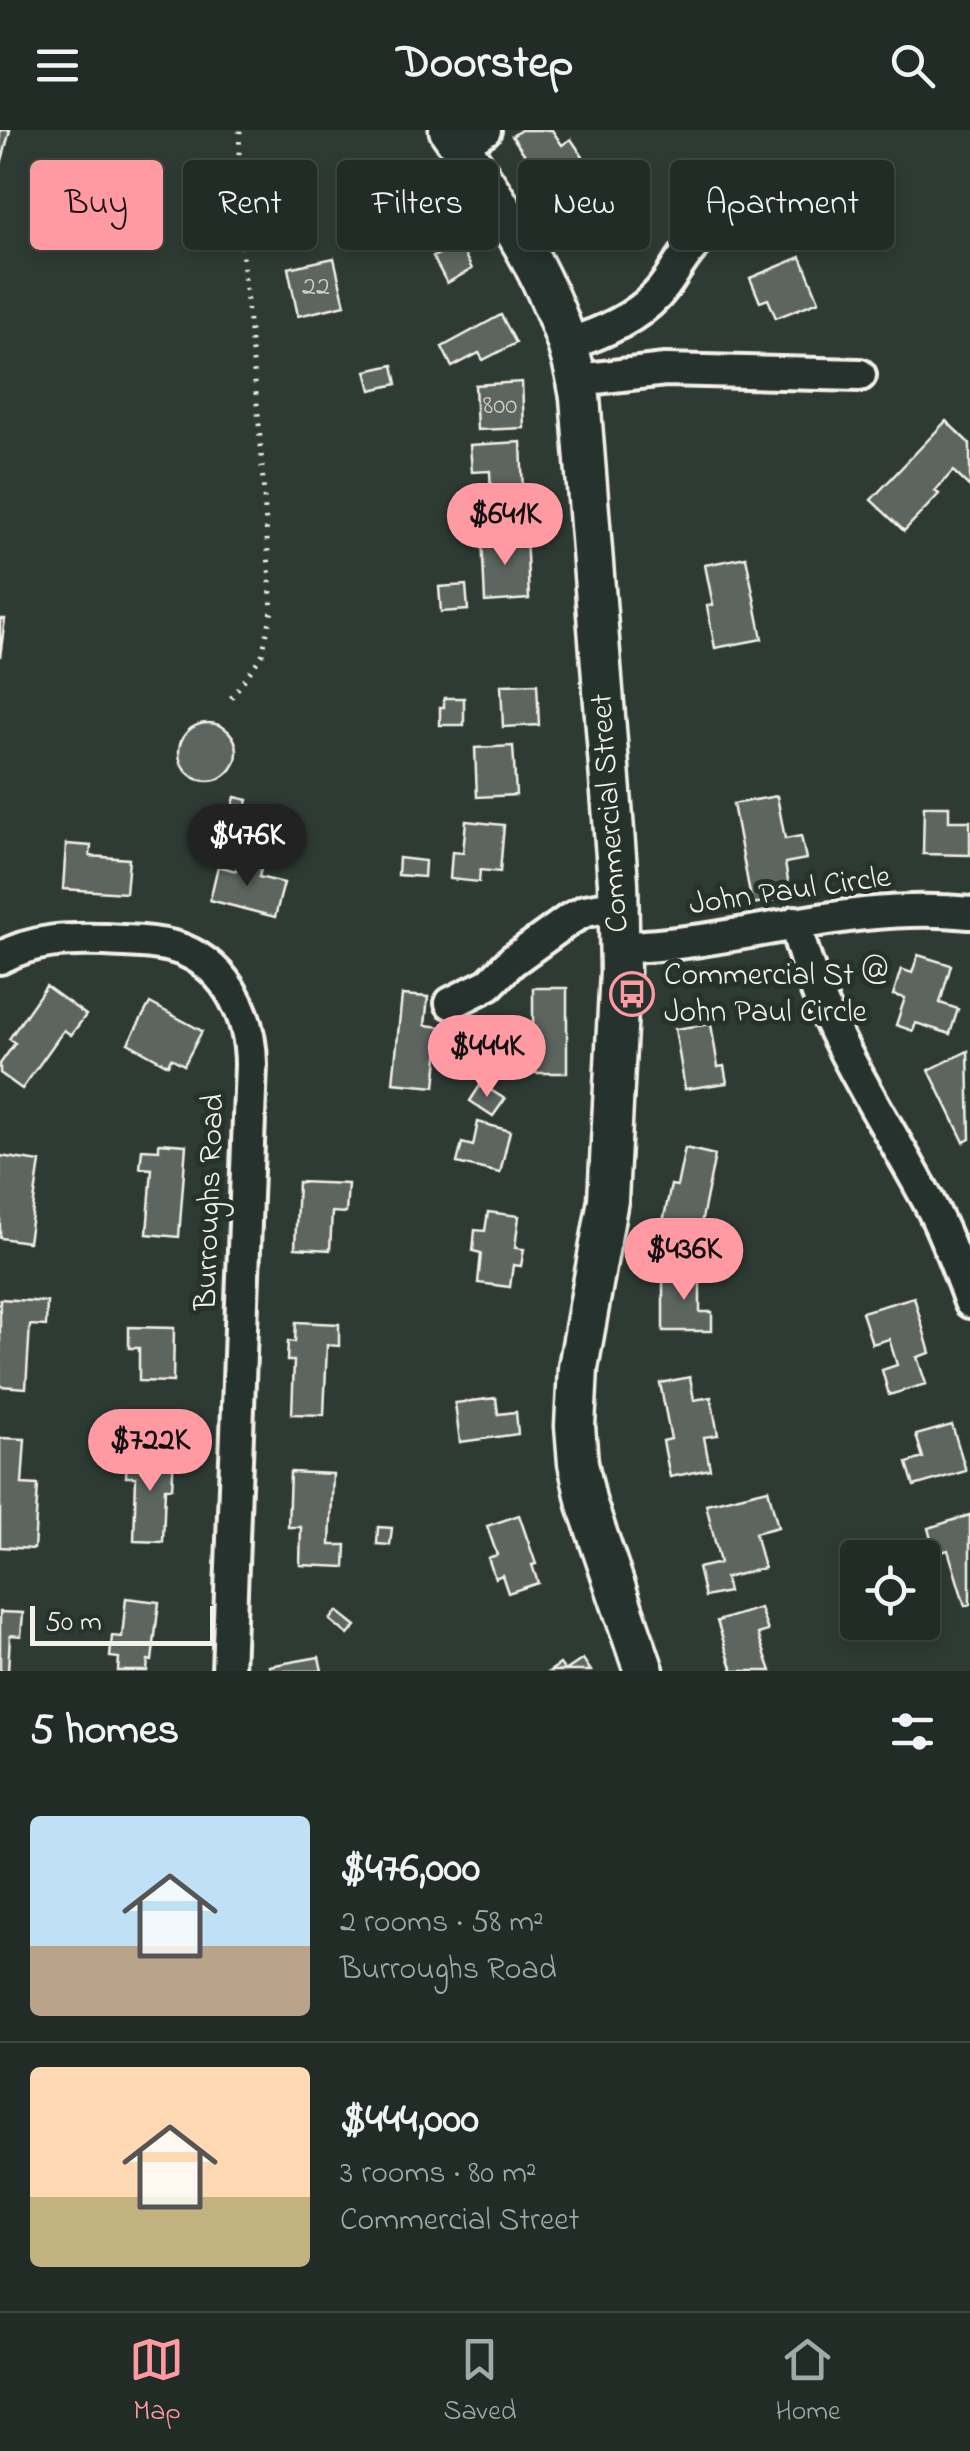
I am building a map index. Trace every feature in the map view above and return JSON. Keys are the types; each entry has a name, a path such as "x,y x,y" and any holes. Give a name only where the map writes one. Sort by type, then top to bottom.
{"main road":[{"name":"Commercial Street","path":"464,139 516,236 573,362 583,414 620,947 608,1200 578,1368 575,1426 587,1504 644,1671"}],"street":[{"path":"573,362 608,329 644,308 691,250"},
{"path":"573,362 666,370 860,375"},
{"path":"451,1002 489,984 512,960 570,920 584,912 619,905"},
{"name":"John Paul Circle","path":"620,947 667,944 886,911 970,913"},
{"path":"795,922 814,981 857,1076 932,1209 970,1302"},
{"name":"Burroughs Road","path":"0,958 29,945 59,940 173,947 194,956 216,973 233,994 246,1022 251,1065 228,1671"}],"path":[{"path":"231,698 262,655 271,625 259,424 236,199 240,130"}],"building":[{"path":"0,130 10,130 0,168"},
{"path":"521,130 552,130 562,145 571,139 583,157 528,160 512,136"},
{"path":"447,250 462,250 472,269 447,283 433,257"},
{"path":"801,257 819,301 776,318 768,299 760,302 750,278"},
{"path":"334,258 345,305 298,316 288,268"},
{"path":"501,315 516,343 483,360 479,353 452,367 442,347"},
{"path":"393,365 397,384 371,390 366,371"},
{"path":"522,382 524,428 477,430 475,385"},
{"path":"946,421 970,444 970,487 953,471 935,491 939,494 904,531 871,500"},
{"path":"521,442 524,519 492,520 490,471 472,472 470,445"},
{"path":"526,534 529,599 485,602 482,536"},
{"path":"746,557 762,639 715,648 707,606 713,605 705,565"},
{"path":"466,585 468,610 441,612 439,587"},
{"path":"0,619 5,619 0,657"},
{"path":"537,684 539,725 503,727 501,685"},
{"path":"444,698 464,698 464,725 440,725"},
{"path":"208,723 229,731 237,752 229,773 208,781 187,773 179,752 187,731"},
{"path":"513,746 516,795 477,797 475,748"},
{"path":"777,796 785,839 801,836 806,859 785,863 791,897 752,904 733,804"},
{"path":"235,797 248,800 240,830 227,827"},
{"path":"924,806 949,806 949,821 970,821 970,855 923,854"},
{"path":"466,821 504,825 500,872 480,870 479,882 450,879 452,852 463,853"},
{"path":"66,844 91,846 90,856 129,859 126,893 63,889"},
{"path":"399,858 425,861 424,877 398,875"},
{"path":"239,859 262,865 259,877 284,883 275,917 210,900 218,866 236,871"},
{"path":"918,955 951,965 940,1003 958,1009 950,1034 916,1023 913,1031 896,1025 905,998 893,995 901,969 912,973"},
{"path":"46,986 86,1015 71,1035 64,1030 22,1089 0,1073 0,1064 15,1043 9,1039"},
{"path":"533,988 567,988 567,1073 533,1073"},
{"path":"402,995 428,997 425,1025 441,1027 435,1087 393,1083"},
{"path":"150,1003 202,1031 184,1065 171,1058 168,1065 128,1043"},
{"path":"711,1024 718,1067 724,1066 727,1083 685,1089 675,1029"},
{"path":"968,1051 970,1139 964,1142 929,1070"},
{"path":"481,1084 505,1099 493,1116 470,1101"},
{"path":"478,1122 510,1131 500,1173 457,1163 462,1143 473,1146"},
{"path":"159,1143 186,1145 179,1237 147,1234 152,1169 140,1168 142,1149 159,1150"},
{"path":"685,1148 715,1155 698,1239 661,1231 671,1185 677,1186"},
{"path":"0,1156 40,1162 28,1242 0,1238"},
{"path":"298,1182 348,1184 346,1213 332,1212 330,1250 295,1248"},
{"path":"488,1212 519,1216 515,1248 524,1249 521,1266 513,1265 510,1287 478,1283 481,1253 473,1251 475,1230 485,1231"},
{"path":"663,1271 700,1271 700,1312 712,1312 712,1331 663,1331"},
{"path":"914,1297 930,1353 917,1357 926,1384 889,1395 882,1370 897,1365 889,1339 872,1344 862,1312"},
{"path":"0,1299 47,1302 46,1326 30,1325 26,1388 0,1386"},
{"path":"296,1322 339,1324 339,1346 327,1345 324,1415 292,1414 294,1361 287,1361 288,1341 295,1342"},
{"path":"129,1327 174,1328 173,1382 139,1381 139,1348 129,1348"},
{"path":"690,1377 694,1400 711,1397 718,1435 704,1437 710,1469 670,1477 663,1441 671,1439 660,1383"},
{"path":"496,1398 498,1414 516,1412 518,1434 460,1442 455,1403"},
{"path":"952,1425 966,1471 914,1486 907,1463 923,1458 916,1435"},
{"path":"0,1438 25,1439 22,1484 38,1485 34,1549 0,1547"},
{"path":"127,1454 174,1456 172,1488 165,1488 163,1542 134,1541 136,1477 126,1477"},
{"path":"290,1472 333,1474 330,1545 346,1545 345,1567 300,1565 301,1527 288,1527"},
{"path":"768,1489 778,1527 755,1533 764,1568 725,1578 728,1592 705,1597 698,1568 720,1563 706,1504"},
{"path":"519,1515 536,1564 532,1565 538,1583 508,1593 502,1575 495,1578 488,1558 497,1555 487,1526"},
{"path":"970,1515 970,1605 965,1606 948,1550 940,1552 940,1540 931,1540 928,1528"},
{"path":"378,1527 392,1528 390,1545 377,1544"},
{"path":"126,1598 159,1602 152,1661 148,1660 147,1671 118,1671 119,1658 110,1657 112,1636 122,1637"},
{"path":"760,1608 768,1631 758,1634 771,1671 733,1671 717,1621"},
{"path":"337,1611 356,1626 348,1635 330,1620"},
{"path":"0,1612 23,1613 21,1636 10,1635 8,1671 0,1671"},
{"path":"319,1657 322,1671 270,1671 269,1666"},
{"path":"583,1659 591,1671 565,1671"}],"place":[{"name":"Commercial St @ John Paul Circle","path":"632,994"}]}
